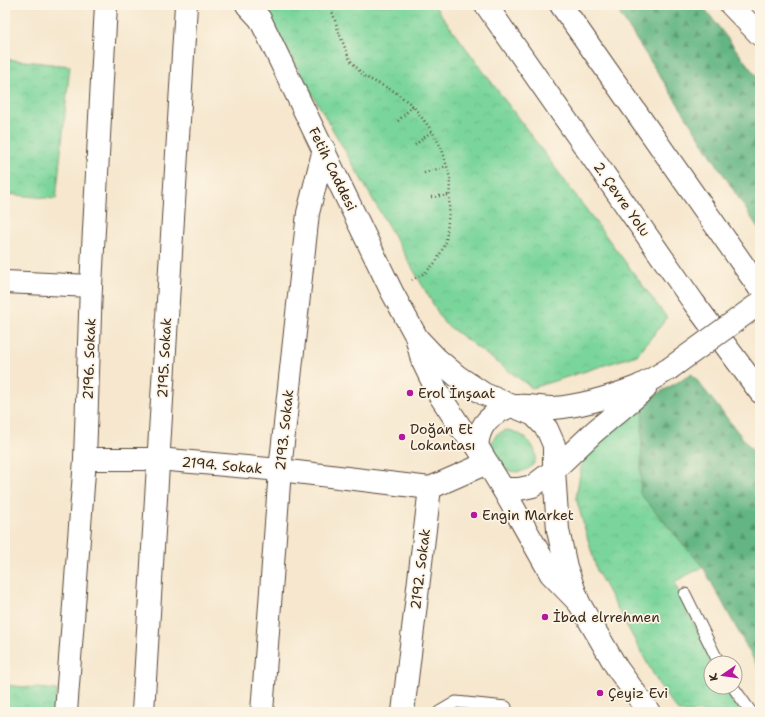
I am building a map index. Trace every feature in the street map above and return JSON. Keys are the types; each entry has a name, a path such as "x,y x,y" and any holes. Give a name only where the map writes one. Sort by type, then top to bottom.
{"main road":[{"name":"2196. Sokak","path":"66,712 85,459 106,5"},
{"name":"2195. Sokak","path":"143,712 186,5"},
{"name":"Fetih Caddesi","path":"247,5 260,19 392,292 416,336"},
{"name":"2. Çevre Yolu","path":"486,5 694,302 760,392"},
{"path":"561,5 760,289"},
{"path":"731,5 760,36"},
{"name":"2193. Sokak","path":"262,712 280,470 308,213 324,150"},
{"path":"5,282 92,286"},
{"path":"503,489 519,489 533,486 554,470 624,405 760,303"},
{"path":"416,336 457,376 484,394 534,416 547,429 554,445 558,530 566,567 579,603 617,668 649,712"},
{"path":"416,336 422,360 438,393 461,428 482,454 551,574 579,603"},
{"path":"482,454 478,434 483,425 503,409 514,407 554,408 590,402 637,386 670,369"},
{"path":"430,488 482,454"},
{"name":"2194. Sokak","path":"85,459 158,459 280,470 430,488"},
{"name":"2192. Sokak","path":"403,712 430,488"}],"lane":[{"path":"685,594 715,655"},
{"path":"739,695 751,712"},
{"path":"439,712 456,702 506,707"}],"path":[{"path":"330,5 339,34 350,60 365,77 394,91 413,106 432,131 442,149 450,178 446,242 436,262 425,273 392,292"},
{"path":"398,121 413,106"},
{"path":"415,145 432,131"},
{"path":"424,173 446,166"},
{"path":"430,197 449,195"}],"green space":[{"path":"261,5 434,5 667,318 637,355 532,388 444,323"},
{"path":"614,5 702,5 757,77 760,78 760,231"},
{"path":"5,59 70,66 56,199 5,194"},
{"path":"692,374 760,460 760,671 703,567 640,494 643,402"},
{"path":"643,402 640,494 703,567 674,582 709,655 703,655 703,695 729,695 741,712 679,712 663,692 597,571 576,498 583,455"},
{"path":"507,430 526,439 531,444 536,454 534,462 529,468 521,472 511,471 502,467 494,458 490,445 497,434"},
{"path":"5,685 57,690 55,712 5,712"}],"place":[{"name":"Erol İnşaat","path":"410,393"},
{"name":"Doğan Et Lokantası","path":"402,437"},
{"name":"Engin Market","path":"474,515"},
{"name":"İbad elrrehmen","path":"545,617"},
{"name":"Çeyiz Evi","path":"600,693"}]}
